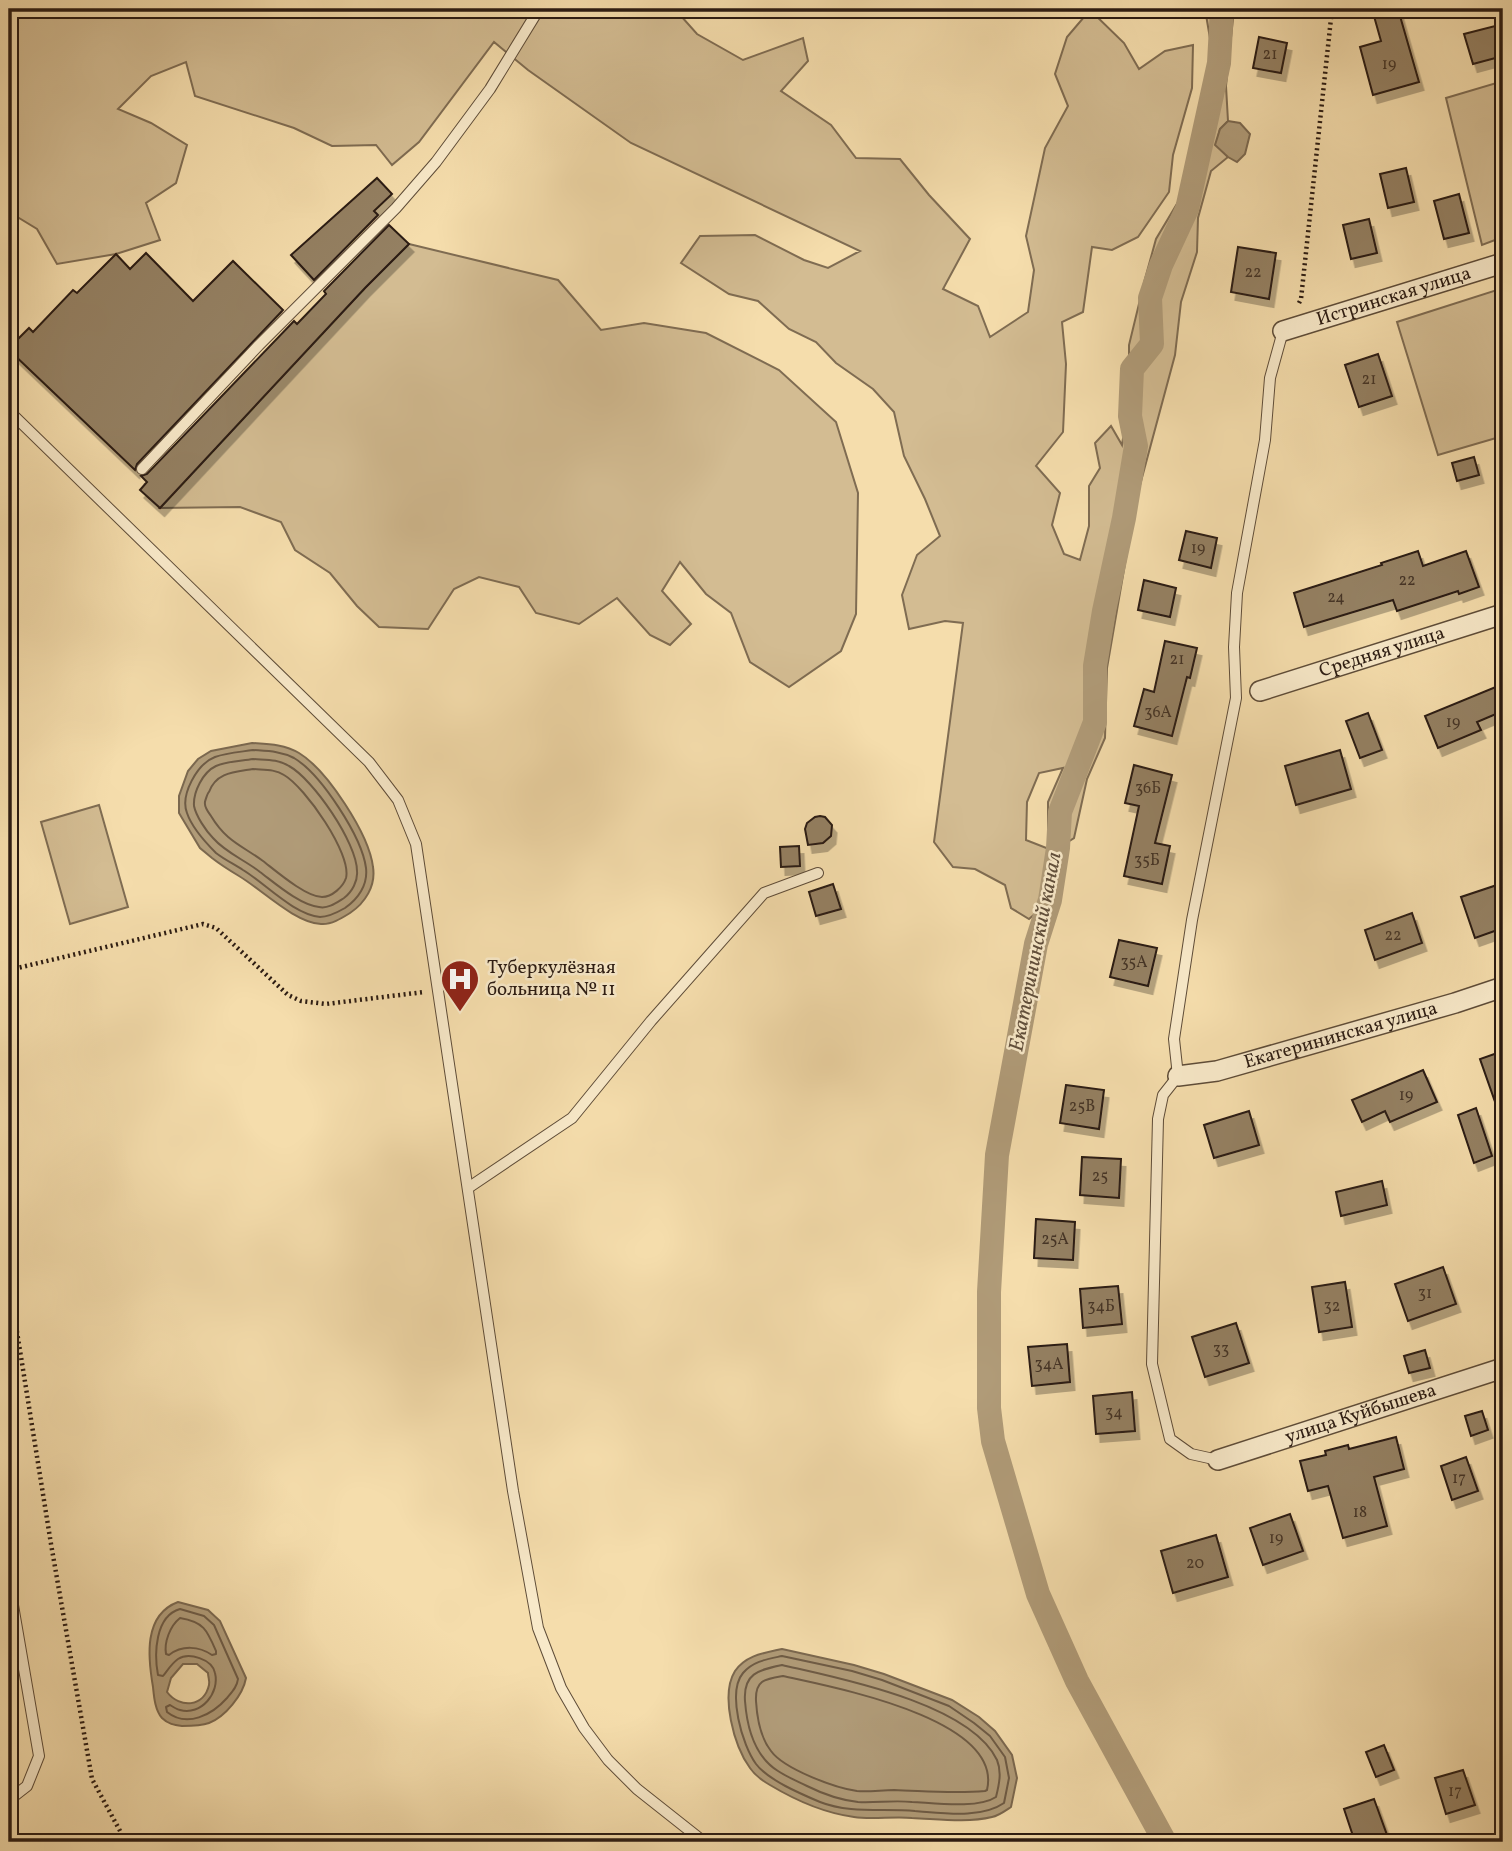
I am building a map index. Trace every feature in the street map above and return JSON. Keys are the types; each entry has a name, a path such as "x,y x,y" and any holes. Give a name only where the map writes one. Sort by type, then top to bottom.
{"street":[{"name":"Истринская улица","path":"1283,331 1503,263"},
{"name":"Средняя улица","path":"1260,691 1503,614"},
{"name":"Екатерининская улица","path":"1178,1076 1217,1071 1503,987"},
{"name":"улица Куйбышева","path":"1219,1460 1503,1368"}],"lane":[{"path":"142,469 259,345 396,208 436,162 491,89 539,9"},
{"path":"1219,1460 1191,1454 1170,1439 1152,1364 1158,1119 1163,1095 1178,1076 1174,1039 1192,920 1236,698 1234,647 1237,593 1265,440 1270,378 1283,331"},
{"path":"9,411 369,762 398,800 416,844 513,1491 538,1628 561,1688 584,1728 608,1760 637,1789 704,1842"},
{"path":"468,1188 572,1118 651,1021 764,894 818,873"},
{"path":"9,1582 39,1756 27,1786 9,1800"}],"path":[{"path":"1283,331 1301,299 1332,9"},
{"path":"9,970 203,924 216,928 288,995 301,1002 326,1004 437,991"},
{"path":"9,1282 92,1779 126,1842"}],"shaded area":[{"path":"9,9 684,9 681,16 697,34 743,60 803,38 808,61 781,91 831,125 856,158 900,159 970,239 943,289 978,306 990,337 1028,312 1034,270 1026,236 1045,148 1068,106 1055,74 1067,37 1090,10 1124,43 1139,69 1165,51 1193,45 1192,88 1173,155 1169,192 1138,237 1112,250 1092,247 1083,312 1062,322 1066,364 1063,432 1036,466 1060,493 1052,525 1064,554 1080,560 1089,526 1089,486 1100,468 1095,443 1111,426 1122,445 1129,399 1129,345 1145,279 1156,239 1181,197 1208,95 1212,50 1205,9 1234,9 1226,86 1228,121 1220,129 1216,145 1228,157 1211,171 1198,218 1197,252 1181,302 1175,355 1136,500 1107,668 1105,738 1087,779 1074,838 1058,848 1048,834 1048,802 1063,768 1039,773 1027,802 1026,840 1049,849 1053,862 1044,883 1044,906 1029,919 1011,908 1005,885 975,869 953,867 934,842 963,623 945,621 909,629 902,595 917,555 940,536 904,456 894,412 873,389 836,363 816,342 789,329 758,301 729,294 681,263 700,236 755,235 804,260 828,268 860,251 631,143 528,70 494,42 419,142 392,165 376,145 332,146 294,128 195,96 186,62 151,76 118,109 151,123 187,145 176,183 146,203 160,240 116,254 57,264 37,229 19,218 9,220"},
{"path":"1503,81 1503,237 1482,245 1446,98"},
{"path":"409,244 558,280 601,330 644,323 706,333 779,370 836,422 858,493 856,614 841,651 789,687 750,662 731,613 706,594 680,562 662,591 691,624 670,645 650,635 617,598 579,624 536,613 519,587 479,577 454,589 428,629 379,627 357,606 330,573 295,550 281,522 240,507 160,508"},
{"path":"1503,288 1503,436 1438,455 1397,322"},
{"path":"99,805 128,907 70,924 41,822"}],"water":[{"path":"1228,121 1240,123 1250,134 1245,154 1237,162 1215,145 1220,129"},
{"path":"252,743 288,748 310,761 334,788 364,838 373,867 371,887 360,904 336,921 325,924 300,918 219,863 200,848 179,813 179,796 188,771 198,759 211,751"},
{"path":"178,1602 208,1610 220,1621 246,1678 232,1705 209,1723 188,1726 171,1724 162,1718 156,1707 150,1663 150,1638 153,1627 167,1608","holes":["183,1664 197,1664 208,1673 209,1684 206,1692 202,1698 191,1703 178,1701 167,1692 171,1678"]},
{"path":"782,1649 884,1674 952,1700 979,1717 995,1731 1012,1755 1017,1778 1011,1807 994,1816 973,1820 861,1818 810,1805 764,1782 750,1768 739,1747 731,1720 729,1693 735,1671 744,1661"}],"building":[{"path":"1372,9 1398,9 1419,82 1373,95 1360,47 1381,41"},
{"path":"1503,24 1503,56 1473,64 1464,34"},
{"path":"1259,37 1287,43 1281,73 1253,68"},
{"path":"1406,168 1414,202 1388,208 1380,174"},
{"path":"377,178 392,194 374,211 378,215 314,280 291,255"},
{"path":"1459,194 1469,233 1444,239 1434,201"},
{"path":"1369,219 1377,253 1351,259 1343,225"},
{"path":"389,225 409,244 160,508 140,490 147,482 141,476 147,474 294,321 297,324 326,294 324,291"},
{"path":"1238,247 1276,253 1269,299 1231,292"},
{"path":"146,253 193,301 233,261 283,310 137,464 135,470 9,348 29,328 33,332 73,290 77,293 116,254 130,269"},
{"path":"1378,354 1392,396 1359,407 1345,365"},
{"path":"1474,457 1479,475 1457,481 1452,463"},
{"path":"1186,531 1217,538 1211,568 1179,560"},
{"path":"1418,551 1423,566 1466,551 1479,587 1397,611 1393,600 1304,627 1294,593"},
{"path":"1144,580 1176,588 1170,617 1138,610"},
{"path":"1165,641 1197,648 1172,736 1134,726 1144,689 1154,692"},
{"path":"1503,684 1503,711 1477,722 1481,730 1438,748 1425,716"},
{"path":"1368,713 1382,750 1360,758 1346,721"},
{"path":"1340,750 1351,789 1296,805 1285,766"},
{"path":"1134,765 1172,775 1155,843 1170,846 1162,884 1124,876 1139,806 1125,803"},
{"path":"820,816 825,817 832,825 831,836 823,843 808,845 805,829 807,823"},
{"path":"799,846 800,866 781,867 780,847"},
{"path":"1503,883 1503,928 1475,938 1461,897"},
{"path":"833,884 841,909 816,916 809,892"},
{"path":"1412,913 1422,943 1375,960 1365,930"},
{"path":"1119,940 1157,948 1148,986 1110,977"},
{"path":"1503,1051 1503,1116 1500,1116 1480,1059"},
{"path":"1423,1070 1437,1102 1390,1122 1385,1111 1362,1122 1352,1100"},
{"path":"1066,1085 1104,1090 1099,1129 1060,1123"},
{"path":"1476,1108 1492,1156 1474,1163 1458,1115"},
{"path":"1249,1111 1259,1145 1214,1158 1204,1125"},
{"path":"1082,1157 1121,1159 1119,1198 1080,1195"},
{"path":"1382,1181 1387,1205 1341,1216 1336,1192"},
{"path":"1036,1219 1075,1222 1073,1260 1034,1258"},
{"path":"1443,1267 1456,1304 1408,1321 1395,1284"},
{"path":"1345,1282 1352,1327 1319,1332 1312,1287"},
{"path":"1118,1286 1122,1324 1083,1328 1080,1289"},
{"path":"1236,1323 1249,1363 1205,1377 1192,1337"},
{"path":"1067,1344 1070,1382 1032,1386 1028,1347"},
{"path":"1425,1350 1430,1368 1409,1373 1404,1356"},
{"path":"1132,1392 1135,1431 1096,1434 1093,1396"},
{"path":"1482,1411 1488,1430 1471,1436 1465,1416"},
{"path":"1396,1437 1404,1469 1374,1477 1387,1526 1343,1538 1328,1486 1308,1491 1300,1461 1326,1455 1325,1451 1348,1445 1349,1449"},
{"path":"1466,1457 1478,1491 1452,1500 1441,1466"},
{"path":"1290,1514 1303,1551 1263,1565 1250,1528"},
{"path":"1216,1535 1228,1577 1173,1593 1161,1551"},
{"path":"1384,1745 1394,1770 1376,1777 1366,1752"},
{"path":"1463,1770 1475,1805 1446,1814 1435,1778"},
{"path":"1374,1799 1387,1835 1367,1842 1355,1842 1344,1809"}],"waterway":[{"name":"Екатерининский канал","path":"1165,1842 1077,1681 1038,1594 993,1441 989,1408 989,1292 997,1155 1036,944 1050,900 1060,812 1095,722 1095,666 1136,446 1130,416 1132,369 1152,344 1150,298 1161,265 1187,209 1219,63 1222,9"}],"place":[{"name":"Туберкулёзная больница № 11","path":"460,1013"}]}
